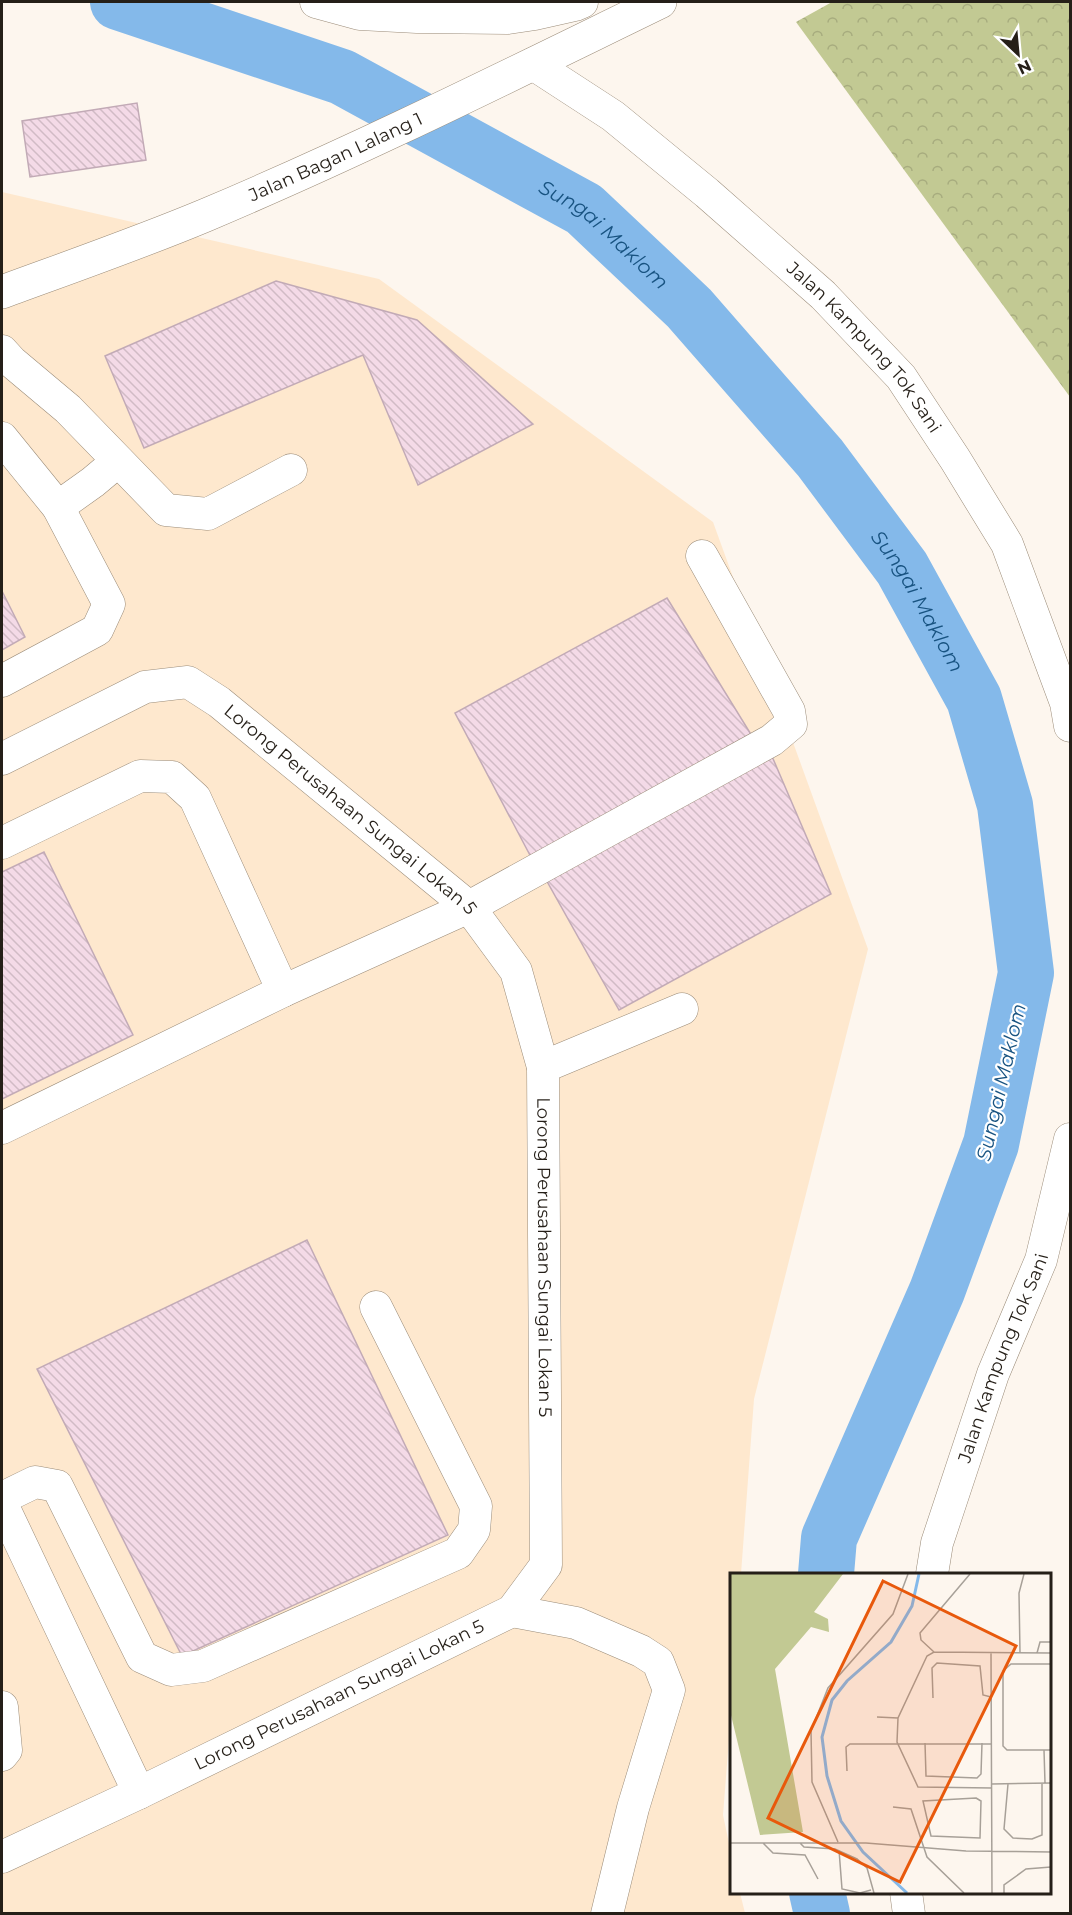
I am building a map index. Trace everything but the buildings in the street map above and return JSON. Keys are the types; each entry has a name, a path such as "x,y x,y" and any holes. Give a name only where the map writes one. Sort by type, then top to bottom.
{"main road":[{"name":"Jalan Bagan Lalang 1","path":"2,292 206,215 351,150 660,2"}],"street":[{"path":"316,2 360,14 417,17 501,10 535,14 582,2"},
{"name":"Jalan Kampung Tok Sani","path":"525,68 613,116 707,193 823,295 901,377 1008,544 1066,703 1071,726"},
{"path":"2,351 68,409 166,510 208,514 291,470"},
{"path":"2,438 58,507 109,604 97,630 2,681"},
{"path":"58,507 118,461"},
{"path":"2,1128 283,991 469,907 772,740 791,724 789,711 702,556"},
{"name":"Lorong Perusahaan Sungai Lokan 5","path":"2,759 145,687 188,682 219,702 469,907 516,971 543,1066 546,1565 512,1611 2,1857"},
{"path":"2,843 140,776 172,777 195,798 283,991"},
{"path":"543,1066 682,1009"},
{"name":"Jalan Kampung Tok Sani","path":"932,1573 937,1543 993,1374 1041,1260 1071,1139"},
{"path":"2,1498 35,1482 57,1486 142,1657 171,1670 203,1666 458,1553 474,1530 476,1506 376,1307"},
{"path":"2,1504 139,1792"},
{"path":"512,1611 576,1623 641,1651 658,1662 669,1690 633,1808 607,1914"},
{"path":"2,1707 6,1750 2,1755"},
{"path":"906,1894 909,1914"}],"shaded area":[{"path":"2,192 379,279 713,522 868,949 754,1399 741,1573 730,1573 730,1726 723,1815 730,1848 730,1894 740,1894 745,1913 2,1914"}],"green space":[{"path":"832,2 1070,2 1070,397 796,22"}],"waterway":[{"name":"Sungai Maklom","path":"118,2 342,77 584,209 689,308 820,458 902,568 974,699 1005,805 1026,973 991,1144 937,1291 829,1538 826,1573"},
{"name":"Sungai Maklom","path":"817,1894 822,1914"}]}
